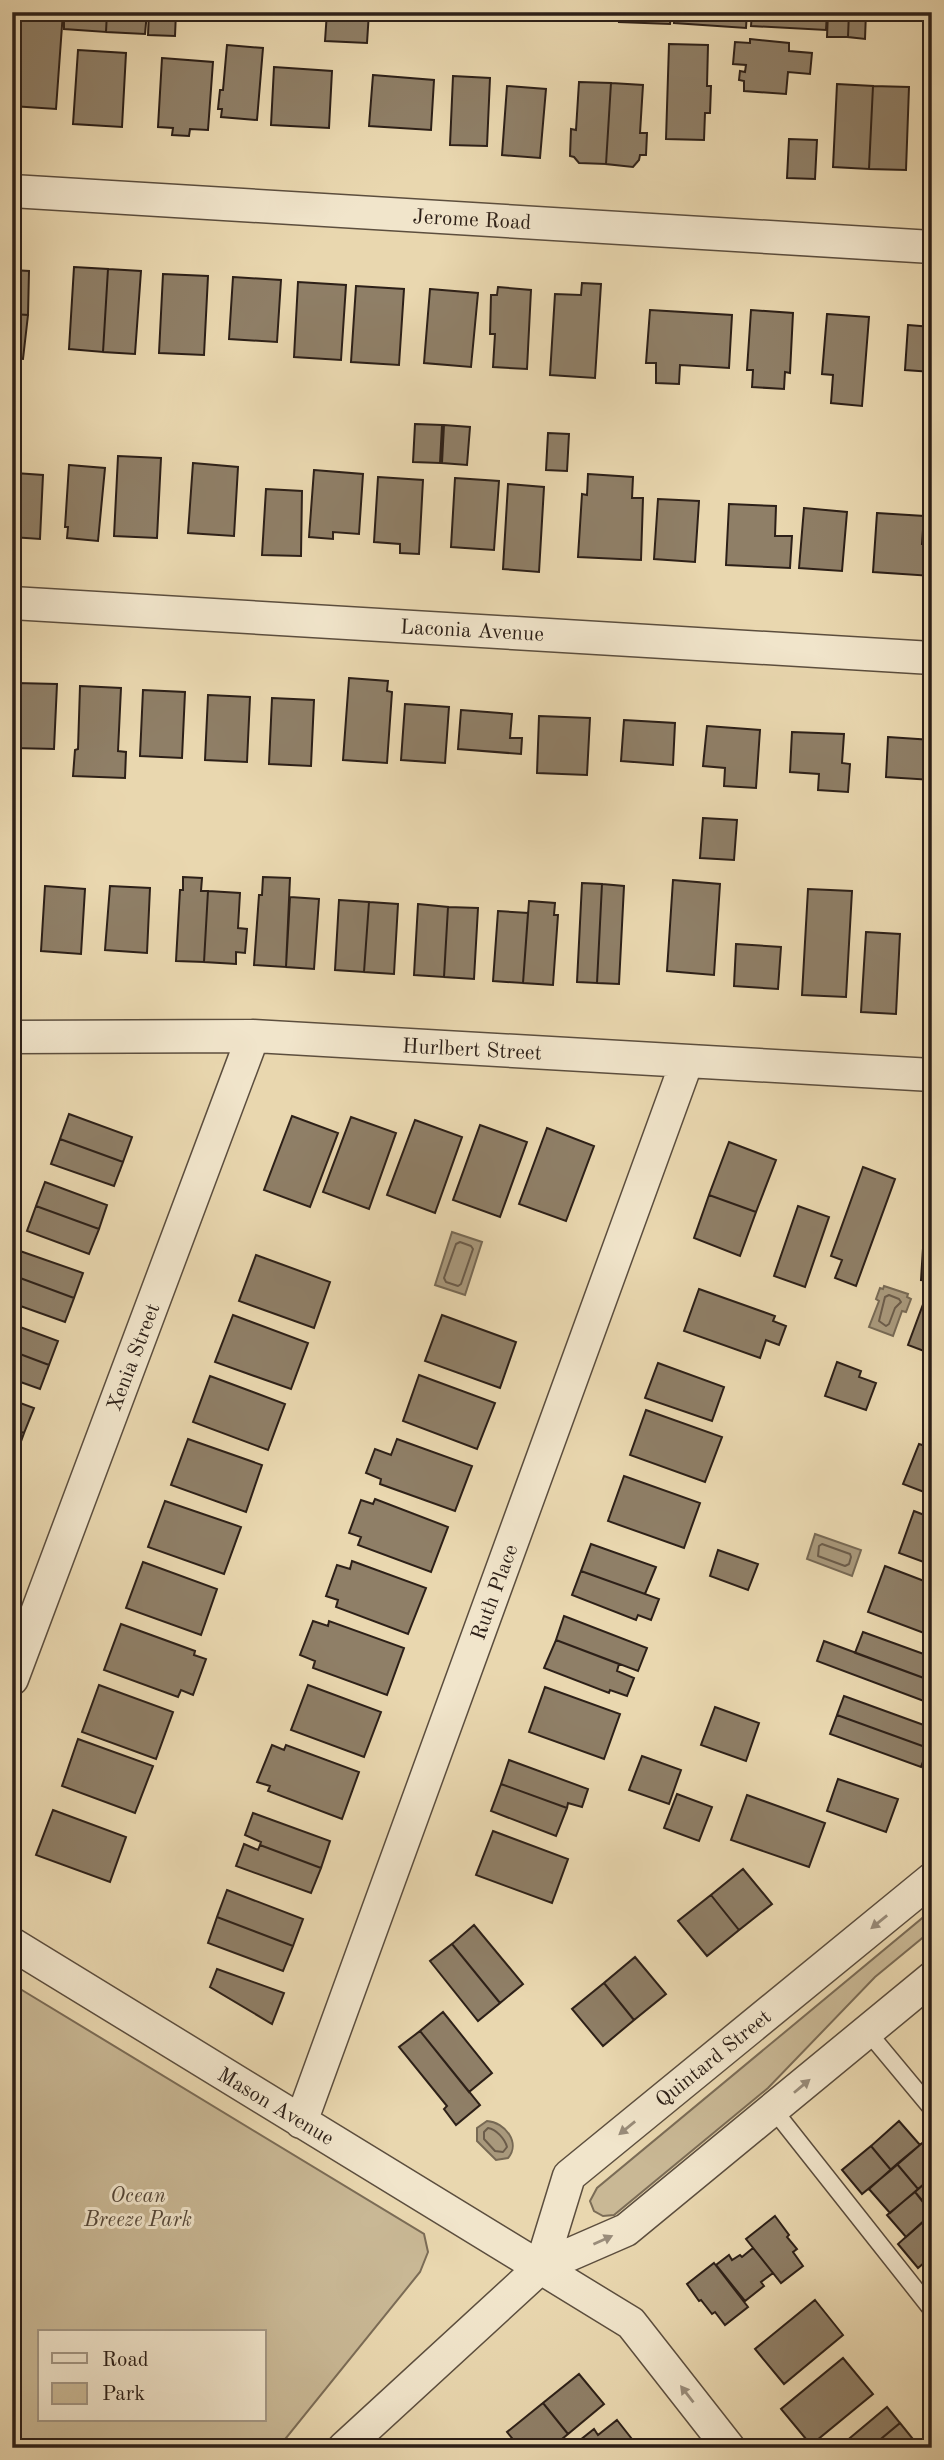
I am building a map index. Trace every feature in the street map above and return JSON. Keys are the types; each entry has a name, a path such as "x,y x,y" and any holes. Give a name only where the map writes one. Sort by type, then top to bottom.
{"street":[{"name":"Jerome Road","path":"12,191 932,247"},
{"name":"Laconia Avenue","path":"12,603 932,658"},
{"name":"Hurlbert Street","path":"12,1037 253,1036 932,1075"},
{"name":"Xenia Street","path":"12,1679 253,1036"},
{"name":"Ruth Place","path":"301,2122 687,1061"},
{"name":"Quintard Street","path":"541,2267 569,2176 932,1878"},
{"name":"Mason Avenue","path":"12,1944 631,2323 729,2448"},
{"path":"344,2448 541,2267 626,2230 932,1978"}],"lane":[{"path":"867,2031 932,2109"},
{"path":"774,2109 932,2310"}],"green space":[{"path":"932,1910 932,1930 875,1977 768,2088 614,2215 603,2216 594,2211 590,2201 597,2188"},
{"name":"Ocean Breeze Park","path":"12,1984 424,2234 428,2252 420,2272 278,2448 12,2448"}],"water":[{"path":"452,1232 482,1242 465,1295 435,1285"},
{"path":"884,1286 908,1294 907,1297 911,1299 906,1312 902,1311 893,1336 869,1327 879,1301 876,1299 880,1288 883,1289"},
{"path":"815,1534 861,1550 852,1576 807,1559"},
{"path":"487,2121 500,2125 509,2134 513,2146 508,2158 496,2160 477,2141 477,2128"}],"building":[{"path":"12,12 63,12 56,109 12,106"},
{"path":"64,12 107,12 106,32 64,29"},
{"path":"107,12 147,12 145,34 106,32"},
{"path":"149,12 176,12 175,36 148,35"},
{"path":"327,12 369,12 367,43 325,41"},
{"path":"620,12 671,12 670,24 619,22"},
{"path":"674,12 747,12 746,28 674,23"},
{"path":"752,12 827,12 826,30 751,26"},
{"path":"828,12 849,12 848,37 827,37"},
{"path":"849,12 866,12 865,39 848,37"},
{"path":"750,39 789,43 789,51 812,53 810,74 788,72 786,94 744,91 744,81 739,80 740,71 745,72 746,65 733,64 735,42 750,43"},
{"path":"669,44 708,45 707,86 711,86 710,113 705,113 704,140 666,139"},
{"path":"227,45 263,48 257,120 221,117 222,109 218,109 220,90 223,90"},
{"path":"78,50 126,53 122,127 73,124"},
{"path":"162,58 213,62 208,130 190,129 189,136 172,135 173,128 158,127"},
{"path":"274,67 332,71 329,128 271,125"},
{"path":"373,75 434,80 431,130 369,126"},
{"path":"453,76 490,78 487,146 450,145"},
{"path":"579,82 611,83 606,164 579,163 570,156 571,129 576,130"},
{"path":"611,83 643,85 640,133 647,133 646,155 640,155 633,167 606,164"},
{"path":"837,84 873,86 869,169 833,167"},
{"path":"507,86 546,89 540,158 502,155"},
{"path":"873,86 909,87 906,170 869,169"},
{"path":"789,139 817,140 815,179 787,178"},
{"path":"74,267 108,269 103,352 69,349"},
{"path":"108,269 141,271 135,354 103,352"},
{"path":"12,270 29,271 28,315 12,314"},
{"path":"163,274 208,276 204,355 159,353"},
{"path":"233,277 281,280 277,342 229,339"},
{"path":"298,282 346,285 341,360 294,357"},
{"path":"582,283 601,284 595,378 550,375 555,294 581,295"},
{"path":"356,286 404,289 399,365 351,362"},
{"path":"498,287 531,290 527,369 493,367 495,334 490,334 491,295 497,295"},
{"path":"430,289 478,293 471,367 424,363"},
{"path":"650,310 732,315 729,368 680,365 679,384 656,383 656,363 646,363"},
{"path":"751,310 793,313 790,373 785,372 784,389 752,387 753,370 747,370"},
{"path":"12,314 28,315 23,359 12,358"},
{"path":"827,314 869,317 862,406 831,403 833,375 822,374"},
{"path":"908,325 932,327 932,372 905,370"},
{"path":"415,424 442,425 440,463 413,462"},
{"path":"444,425 470,427 467,465 442,463"},
{"path":"548,433 569,434 567,471 546,470"},
{"path":"118,456 161,458 157,538 114,536"},
{"path":"193,463 238,467 234,536 188,533"},
{"path":"69,465 105,468 98,541 67,538 68,527 65,527"},
{"path":"314,470 363,474 359,534 333,532 333,539 309,537"},
{"path":"15,473 43,475 40,539 12,537"},
{"path":"588,474 633,477 632,498 643,498 641,560 578,557 582,494 587,495"},
{"path":"378,477 423,480 419,554 400,553 400,544 374,542"},
{"path":"455,478 499,481 494,550 451,547"},
{"path":"508,484 544,487 539,572 503,569"},
{"path":"266,489 302,491 301,556 262,555"},
{"path":"658,499 699,501 695,562 654,559"},
{"path":"729,504 776,506 775,536 792,536 790,568 726,565"},
{"path":"804,508 847,512 842,571 799,568"},
{"path":"877,513 924,516 922,544 932,544 932,576 873,572"},
{"path":"349,678 388,681 387,691 392,692 387,763 343,760"},
{"path":"16,683 57,684 54,749 14,748"},
{"path":"80,686 121,688 118,751 126,752 125,778 73,776 75,750 78,749"},
{"path":"143,690 185,692 182,758 140,756"},
{"path":"208,695 250,697 247,762 205,760"},
{"path":"272,698 314,700 311,766 269,764"},
{"path":"405,704 449,707 445,763 401,760"},
{"path":"461,710 512,714 510,738 522,738 521,754 458,749"},
{"path":"539,716 590,718 587,775 537,773"},
{"path":"624,720 675,723 673,765 621,761"},
{"path":"707,726 760,730 756,788 724,786 725,768 703,766"},
{"path":"792,732 844,734 842,763 850,764 848,792 818,790 819,774 790,772"},
{"path":"888,737 932,740 932,780 886,777"},
{"path":"703,818 737,820 734,860 700,858"},
{"path":"183,877 202,878 201,891 208,891 204,962 176,961"},
{"path":"263,877 290,878 286,967 254,965 259,895 262,895"},
{"path":"673,880 720,884 714,975 667,971"},
{"path":"582,883 602,884 597,983 577,982"},
{"path":"602,884 624,886 619,984 597,983"},
{"path":"45,886 85,889 81,954 41,951"},
{"path":"110,886 150,888 147,953 105,950"},
{"path":"12,888 20,888 16,954 12,953"},
{"path":"808,889 852,891 846,997 802,995"},
{"path":"208,891 240,893 238,928 247,929 245,953 236,952 236,964 204,962"},
{"path":"290,897 319,899 314,969 286,967"},
{"path":"339,900 369,902 364,972 335,970"},
{"path":"529,901 555,903 554,915 558,915 553,985 523,983"},
{"path":"369,902 398,904 394,974 364,972"},
{"path":"418,904 448,907 444,977 414,975"},
{"path":"448,907 478,908 474,979 444,977"},
{"path":"498,911 528,913 523,983 493,981"},
{"path":"866,932 900,934 896,1014 861,1012"},
{"path":"736,944 781,947 778,989 734,986"},
{"path":"69,1114 132,1137 123,1162 60,1139"},
{"path":"292,1116 338,1133 310,1207 264,1190"},
{"path":"351,1117 396,1133 369,1209 323,1192"},
{"path":"415,1120 462,1137 435,1213 387,1195"},
{"path":"480,1125 527,1142 500,1217 453,1200"},
{"path":"547,1128 594,1146 566,1221 519,1204"},
{"path":"60,1139 123,1162 114,1186 51,1164"},
{"path":"729,1142 776,1160 756,1212 709,1195"},
{"path":"863,1167 895,1179 856,1286 835,1278 842,1260 831,1256"},
{"path":"45,1182 107,1205 99,1229 36,1206"},
{"path":"709,1195 756,1212 740,1256 694,1238"},
{"path":"36,1206 99,1229 89,1254 27,1231"},
{"path":"798,1206 829,1217 805,1287 774,1276"},
{"path":"923,1248 932,1249 932,1281 921,1280"},
{"path":"20,1251 83,1273 74,1298 12,1275"},
{"path":"256,1255 330,1282 314,1328 239,1301"},
{"path":"12,1275 74,1298 65,1322 12,1303"},
{"path":"699,1289 775,1316 773,1321 786,1326 779,1345 766,1340 760,1358 684,1331"},
{"path":"925,1299 932,1301 932,1354 908,1345"},
{"path":"233,1315 308,1343 291,1389 215,1362"},
{"path":"442,1315 516,1342 500,1388 425,1361"},
{"path":"12,1324 58,1341 49,1365 12,1351"},
{"path":"12,1351 49,1365 40,1389 12,1379"},
{"path":"837,1362 861,1371 859,1377 876,1383 866,1410 825,1396"},
{"path":"658,1363 724,1387 712,1421 645,1398"},
{"path":"419,1375 495,1403 477,1449 403,1421"},
{"path":"210,1376 285,1404 268,1450 193,1422"},
{"path":"12,1400 34,1408 24,1433 12,1429"},
{"path":"646,1410 722,1437 705,1482 630,1455"},
{"path":"12,1429 24,1433 15,1458 12,1457"},
{"path":"188,1439 262,1465 246,1512 171,1485"},
{"path":"397,1439 472,1466 455,1511 380,1484 381,1479 366,1473 375,1449 391,1455"},
{"path":"919,1444 932,1448 932,1495 903,1484"},
{"path":"624,1476 700,1503 684,1548 608,1521"},
{"path":"375,1499 448,1527 431,1572 358,1545 361,1537 349,1533 361,1500 373,1504"},
{"path":"165,1501 241,1527 224,1574 148,1547"},
{"path":"914,1511 932,1518 932,1565 899,1553"},
{"path":"591,1544 656,1567 645,1594 581,1571"},
{"path":"718,1550 758,1564 748,1590 710,1576"},
{"path":"352,1561 426,1588 408,1634 336,1607 338,1600 326,1596 337,1565 350,1569"},
{"path":"143,1562 217,1589 201,1635 126,1608"},
{"path":"885,1566 932,1584 932,1636 868,1612"},
{"path":"581,1571 659,1599 651,1620 638,1615 636,1620 572,1595"},
{"path":"564,1616 647,1648 638,1671 556,1640"},
{"path":"313,1621 328,1626 329,1621 404,1648 387,1695 313,1668 315,1661 300,1655"},
{"path":"121,1624 195,1651 194,1655 206,1659 193,1695 181,1690 178,1697 104,1670"},
{"path":"863,1632 932,1657 932,1681 855,1653"},
{"path":"556,1640 619,1664 617,1671 634,1678 627,1696 610,1690 609,1693 544,1668"},
{"path":"824,1641 932,1681 932,1704 817,1661"},
{"path":"99,1685 173,1712 156,1759 82,1732"},
{"path":"308,1685 381,1712 364,1757 291,1730"},
{"path":"545,1687 620,1714 604,1759 529,1732"},
{"path":"844,1696 932,1728 928,1748 837,1715"},
{"path":"715,1707 759,1723 746,1761 701,1745"},
{"path":"837,1715 928,1748 921,1767 830,1734"},
{"path":"78,1739 153,1766 135,1813 62,1786"},
{"path":"272,1745 284,1750 286,1745 359,1772 342,1819 268,1791 270,1786 257,1782"},
{"path":"642,1756 681,1770 669,1804 629,1790"},
{"path":"509,1760 588,1789 582,1807 568,1803 567,1808 501,1784"},
{"path":"838,1779 898,1799 886,1832 827,1811"},
{"path":"501,1784 567,1808 556,1836 491,1811"},
{"path":"677,1794 712,1807 699,1841 664,1828"},
{"path":"747,1795 825,1823 809,1867 731,1840"},
{"path":"53,1810 126,1837 110,1882 36,1855"},
{"path":"253,1813 330,1841 321,1868 260,1845 261,1842 245,1835"},
{"path":"493,1831 568,1859 552,1903 476,1875"},
{"path":"244,1844 258,1850 260,1845 321,1868 311,1893 236,1866"},
{"path":"743,1869 772,1904 739,1930 711,1895"},
{"path":"227,1890 303,1919 293,1946 217,1917"},
{"path":"711,1895 739,1930 707,1956 678,1921"},
{"path":"217,1917 293,1946 283,1971 208,1943"},
{"path":"474,1925 523,1984 500,2003 452,1944"},
{"path":"452,1944 500,2003 478,2021 430,1961"},
{"path":"635,1957 666,1994 634,2020 604,1983"},
{"path":"217,1969 284,1993 272,2024 210,1987"},
{"path":"604,1983 634,2020 603,2046 572,2009"},
{"path":"443,2012 492,2073 469,2092 420,2031"},
{"path":"420,2031 480,2105 456,2125 444,2109 447,2106 399,2047"},
{"path":"899,2121 920,2145 891,2170 871,2146"},
{"path":"926,2140 932,2147 932,2177 918,2189 897,2164"},
{"path":"871,2146 891,2170 862,2194 842,2170"},
{"path":"897,2164 918,2189 890,2213 869,2189"},
{"path":"932,2177 932,2212 915,2192"},
{"path":"915,2192 932,2214 906,2237 887,2215"},
{"path":"775,2216 797,2249 793,2252 803,2266 781,2283 746,2239"},
{"path":"927,2218 932,2224 932,2256 918,2268 898,2244"},
{"path":"753,2248 773,2273 761,2282 764,2286 745,2301 716,2265 729,2255 732,2260 740,2255 742,2257"},
{"path":"714,2263 748,2307 725,2325 715,2312 712,2314 701,2300 699,2301 687,2284"},
{"path":"815,2300 843,2335 784,2384 755,2349"},
{"path":"843,2358 873,2394 811,2445 781,2409"},
{"path":"579,2374 604,2404 568,2434 543,2403"},
{"path":"543,2403 568,2434 551,2448 520,2448 507,2432"},
{"path":"887,2407 900,2423 870,2448 838,2448"},
{"path":"617,2420 639,2448 570,2448 594,2429 598,2435"},
{"path":"900,2423 913,2439 902,2448 870,2448"}]}
